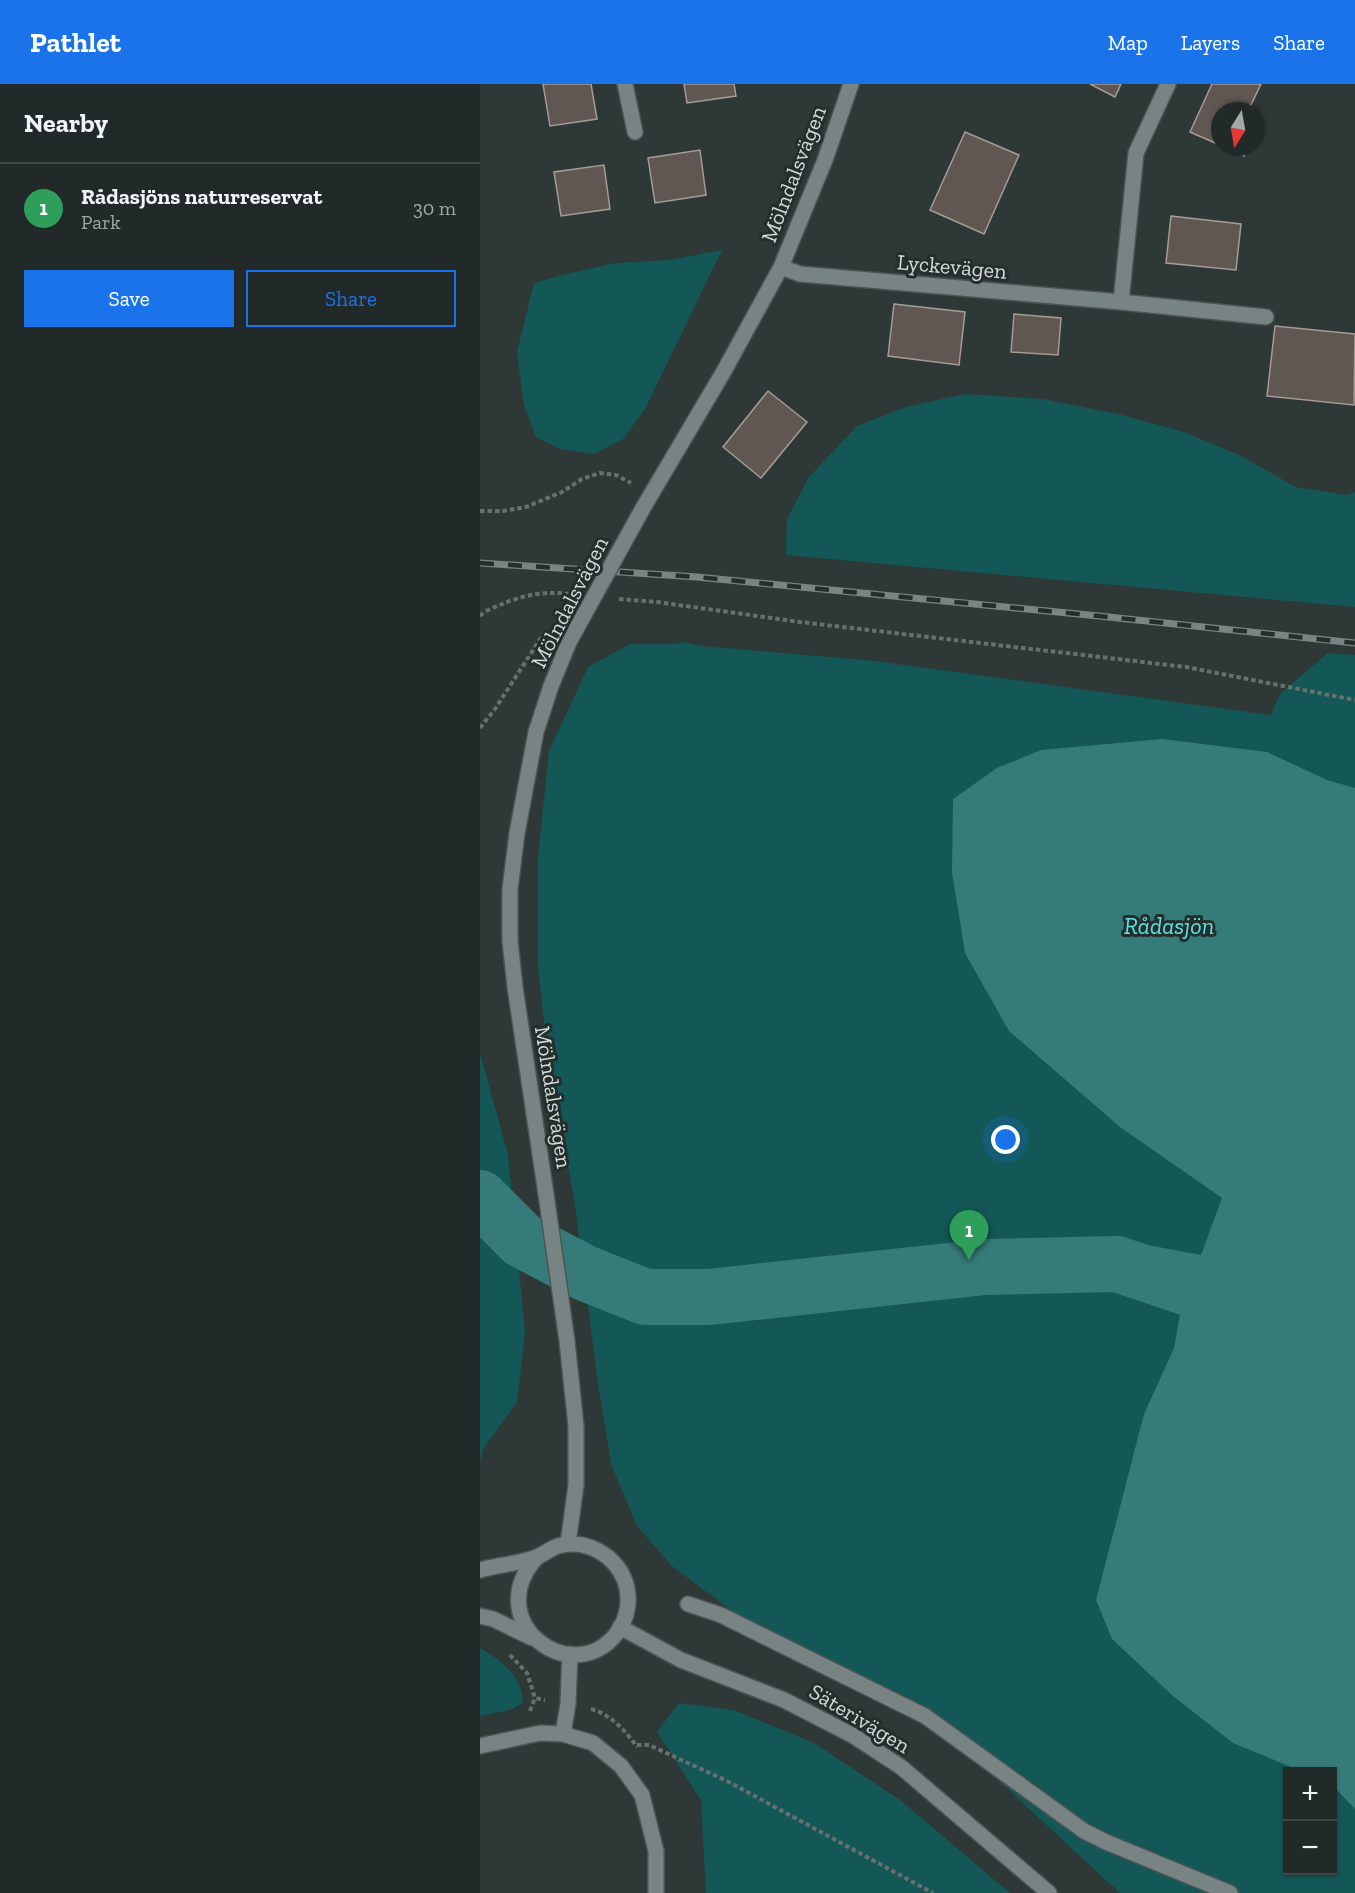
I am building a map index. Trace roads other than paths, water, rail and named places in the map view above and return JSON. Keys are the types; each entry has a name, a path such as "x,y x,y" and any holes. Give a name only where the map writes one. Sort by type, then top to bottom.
{"street":[{"path":"626,84 635,132"},
{"name":"Mölndalsvägen","path":"568,1544 576,1485 576,1426 567,1341 510,941 510,889 517,833 536,732 569,642 781,267 825,160 851,84"},
{"path":"1120,302 1136,153 1168,84"},
{"name":"Lyckevägen","path":"781,267 812,276 1120,302 1266,317"},
{"path":"480,1570 536,1558 551,1549 568,1544 594,1548 608,1557 620,1570 627,1586 628,1603 624,1620 611,1639 599,1648 585,1653 570,1654 552,1650 492,1619 480,1616"},
{"path":"536,1558 525,1572 518,1599 525,1626 536,1640"},
{"path":"688,1604 721,1615 925,1716 1084,1831 1230,1893"},
{"name":"Säterivägen","path":"620,1627 681,1660 784,1700 852,1735 901,1767 1049,1893"},
{"path":"563,1734 568,1704 570,1654"},
{"path":"480,1746 540,1733 563,1734 592,1743 621,1766 642,1795 656,1851 656,1893"}],"water":[{"name":"Rådasjön","path":"1162,739 1267,752 1327,780 1355,788 1355,1809 1337,1790 1337,1767 1291,1767 1233,1743 1173,1696 1112,1639 1096,1600 1144,1414 1174,1348 1181,1309 1112,1283 1121,1240 1201,1255 1222,1198 1120,1127 1009,1031 965,953 952,872 953,799 997,768 1041,750"}],"waterway":[{"path":"480,1198 522,1240 585,1273 645,1297 709,1297 985,1267 1117,1264 1191,1289"}],"railway":[{"path":"480,563 697,577 1355,643"}],"place":[{"name":"Rådasjöns naturreservat","path":"969,1260"}]}
